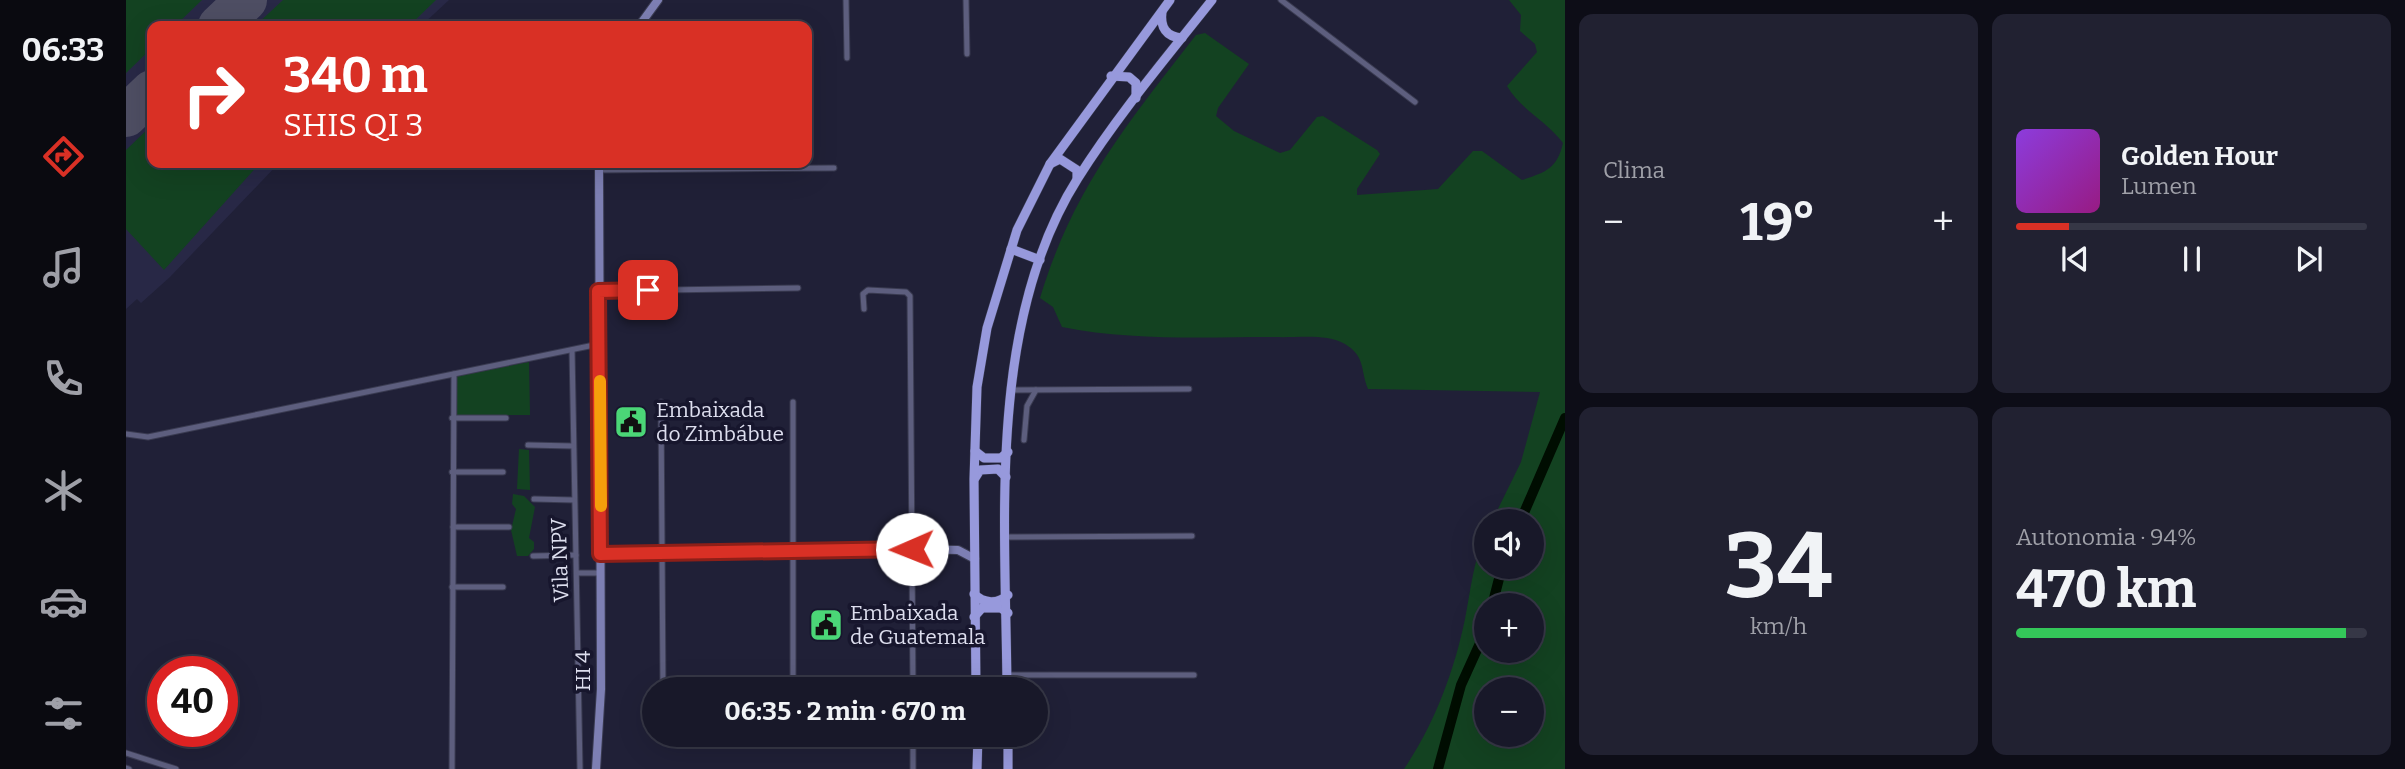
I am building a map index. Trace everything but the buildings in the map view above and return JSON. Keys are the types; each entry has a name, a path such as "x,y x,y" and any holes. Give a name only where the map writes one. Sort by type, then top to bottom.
{"main road":[{"path":"976,677 974,479 977,387 987,328 1011,249 1050,164 1111,76 1170,0"},
{"path":"1007,675 1006,477 1009,390 1018,339 1040,260 1077,178 1212,0"},
{"path":"1162,11 1162,26 1166,32 1182,38"},
{"path":"1125,58 1132,75 1140,80 1151,79"},
{"path":"1111,76 1129,77 1136,83 1136,98"},
{"path":"1050,164 1060,159 1077,170 1077,178"},
{"path":"1011,249 1040,260"},
{"path":"975,451 984,458 1001,458 1007,452"},
{"path":"974,479 980,470 998,469 1006,477"},
{"path":"974,594 984,601 998,602 1008,595"},
{"path":"974,617 982,608 1001,608 1008,613"},
{"path":"977,747 977,769"},
{"path":"1008,747 1008,769"},
{"path":"977,751 1002,748 1008,752"}],"street":[{"path":"643,21 658,0"},
{"path":"846,0 847,58"},
{"path":"966,0 967,54"},
{"path":"1281,0 1415,102"},
{"name":"HI 4","path":"596,769 600,727 599,168"},
{"path":"812,168 834,168"},
{"path":"598,291 798,288"},
{"path":"864,309 863,294 868,290 899,291 911,296 913,677"},
{"path":"126,434 148,437 599,344"},
{"name":"Vila NPV","path":"572,350 580,769"},
{"path":"452,769 454,374"},
{"path":"1009,390 1189,389"},
{"path":"1024,440 1027,406 1036,390"},
{"path":"661,402 663,677"},
{"path":"793,402 793,677"},
{"path":"452,418 506,418"},
{"path":"528,445 573,446"},
{"path":"452,472 503,472"},
{"path":"534,499 574,500"},
{"path":"453,527 509,527"},
{"path":"1006,537 1192,536"},
{"path":"600,554 958,550 976,542"},
{"path":"958,550 975,559"},
{"path":"533,556 576,555"},
{"path":"578,573 600,573"},
{"path":"452,587 503,587"},
{"path":"1007,675 1194,674"},
{"path":"913,747 914,769"},
{"path":"126,753 155,766 176,769"}],"shaded area":[{"path":"126,0 449,0 426,21 147,21 147,168 274,168 170,277 141,303 137,299 126,309"}],"green space":[{"path":"126,0 202,0 180,21 147,21 147,53 126,73"},
{"path":"283,0 436,0 414,21 260,21"},
{"path":"1509,0 1565,0 1565,769 1404,769 1434,716 1449,678 1465,619 1474,570 1474,579 1544,579 1544,509 1498,509 1521,462 1540,392 1368,389 1356,354 1345,344 1329,338 1196,338 1088,331 1062,327 1053,307 1040,298 1053,259 1086,190 1125,128 1196,35 1205,33 1249,64 1218,108 1216,116 1234,131 1280,153 1290,150 1317,117 1323,116 1377,150 1380,154 1357,189 1357,195 1438,189 1473,151 1482,151 1522,180 1544,172 1554,164 1563,143 1519,102 1507,86 1537,52 1535,44 1520,31 1521,15"},
{"path":"147,130 147,168 256,168 164,270 126,229 126,150"},
{"path":"529,362 530,415 455,415 457,376"},
{"path":"519,449 529,450 530,490 517,489"},
{"path":"513,494 524,496 535,507 529,538 534,542 534,549 528,556 517,556 511,530 516,509 512,504"}],"waterway":[{"path":"1526,509 1565,418"},
{"path":"1495,593 1499,579"},
{"path":"1438,769 1461,685 1474,656"}],"runway":[{"path":"224,21 246,0"},
{"path":"126,116 147,96"}],"slow traffic":[{"path":"600,381 601,506"}],"place":[{"name":"Embaixada do Zimbábue","path":"631,422"},
{"name":"Embaixada de Guatemala","path":"826,625"}],"route":[{"path":"648,290 598,291 600,554 912,549"}]}
